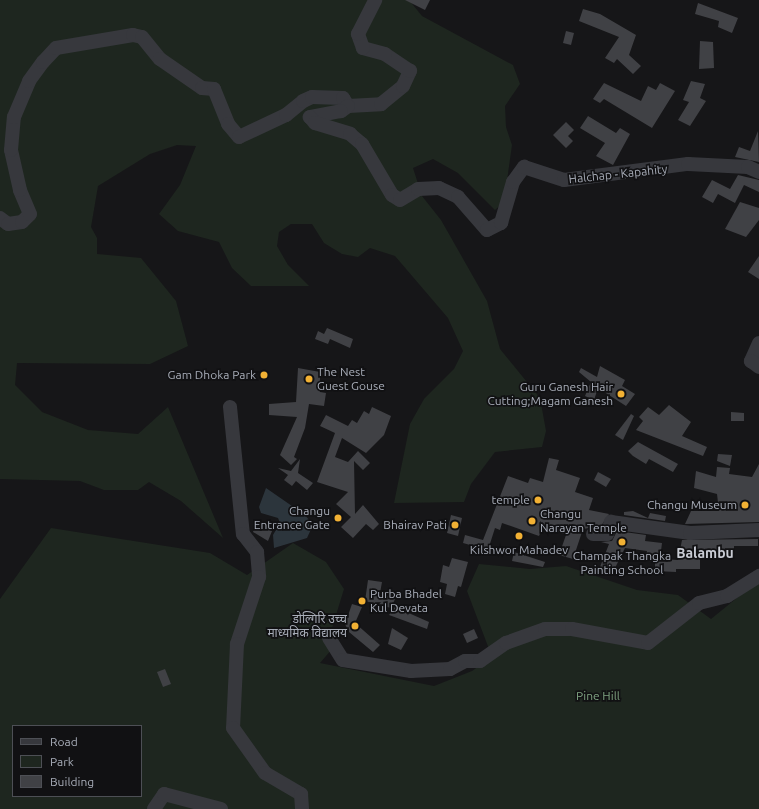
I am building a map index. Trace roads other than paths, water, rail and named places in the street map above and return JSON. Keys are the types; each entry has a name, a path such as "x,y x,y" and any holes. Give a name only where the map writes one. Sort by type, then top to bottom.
{"street":[{"path":"0,218 8,224 22,222 30,214 14,172 11,150 14,117 29,81 56,48 118,36 142,37 160,59 202,88 214,89 228,124 239,137 286,115 292,107 312,97 344,98 348,106 381,104 394,95 410,71 385,54 363,48 358,34 375,0"},
{"name":"Halchap - Kapahity","path":"348,106 341,111 310,117 315,123 350,134 362,144 392,195 400,200 418,189 439,188 458,197 487,230 502,223 513,182 524,167 564,180 688,164 748,167 759,172"},
{"path":"759,343 751,361 759,367"},
{"path":"230,407 243,534 257,552 259,577 237,644 233,728 265,773 301,794 302,809"},
{"path":"593,534 607,534 611,522 690,533 759,530"},
{"path":"329,638 343,660 411,671 450,669 465,661 480,661 506,643 545,629 572,629 648,643 699,603 727,596 759,576"},
{"path":"154,809 164,794 221,809"}],"place":[{"name":"Gam Dhoka Park","path":"264,375"},
{"name":"The Nest Guest Gouse","path":"309,379"},
{"name":"Guru Ganesh Hair Cutting;Magam Ganesh","path":"621,394"},
{"name":"temple","path":"538,500"},
{"name":"Changu Museum","path":"745,505"},
{"name":"Changu Entrance Gate","path":"338,518"},
{"name":"Changu Narayan Temple","path":"532,521"},
{"name":"Bhairav Pati","path":"455,525"},
{"name":"Kilshwor Mahadev","path":"519,536"},
{"name":"Champak Thangka Painting School","path":"622,542"},
{"name":"Purba Bhadel Kul Devata","path":"362,601"},
{"name":"डोल्गिरि उच्च माध्यमिक विद्यालय","path":"355,626"}],"district":[{"name":"Balambu","path":"705,553"}],"park label":[{"name":"Pine Hill","path":"598,696"}]}
